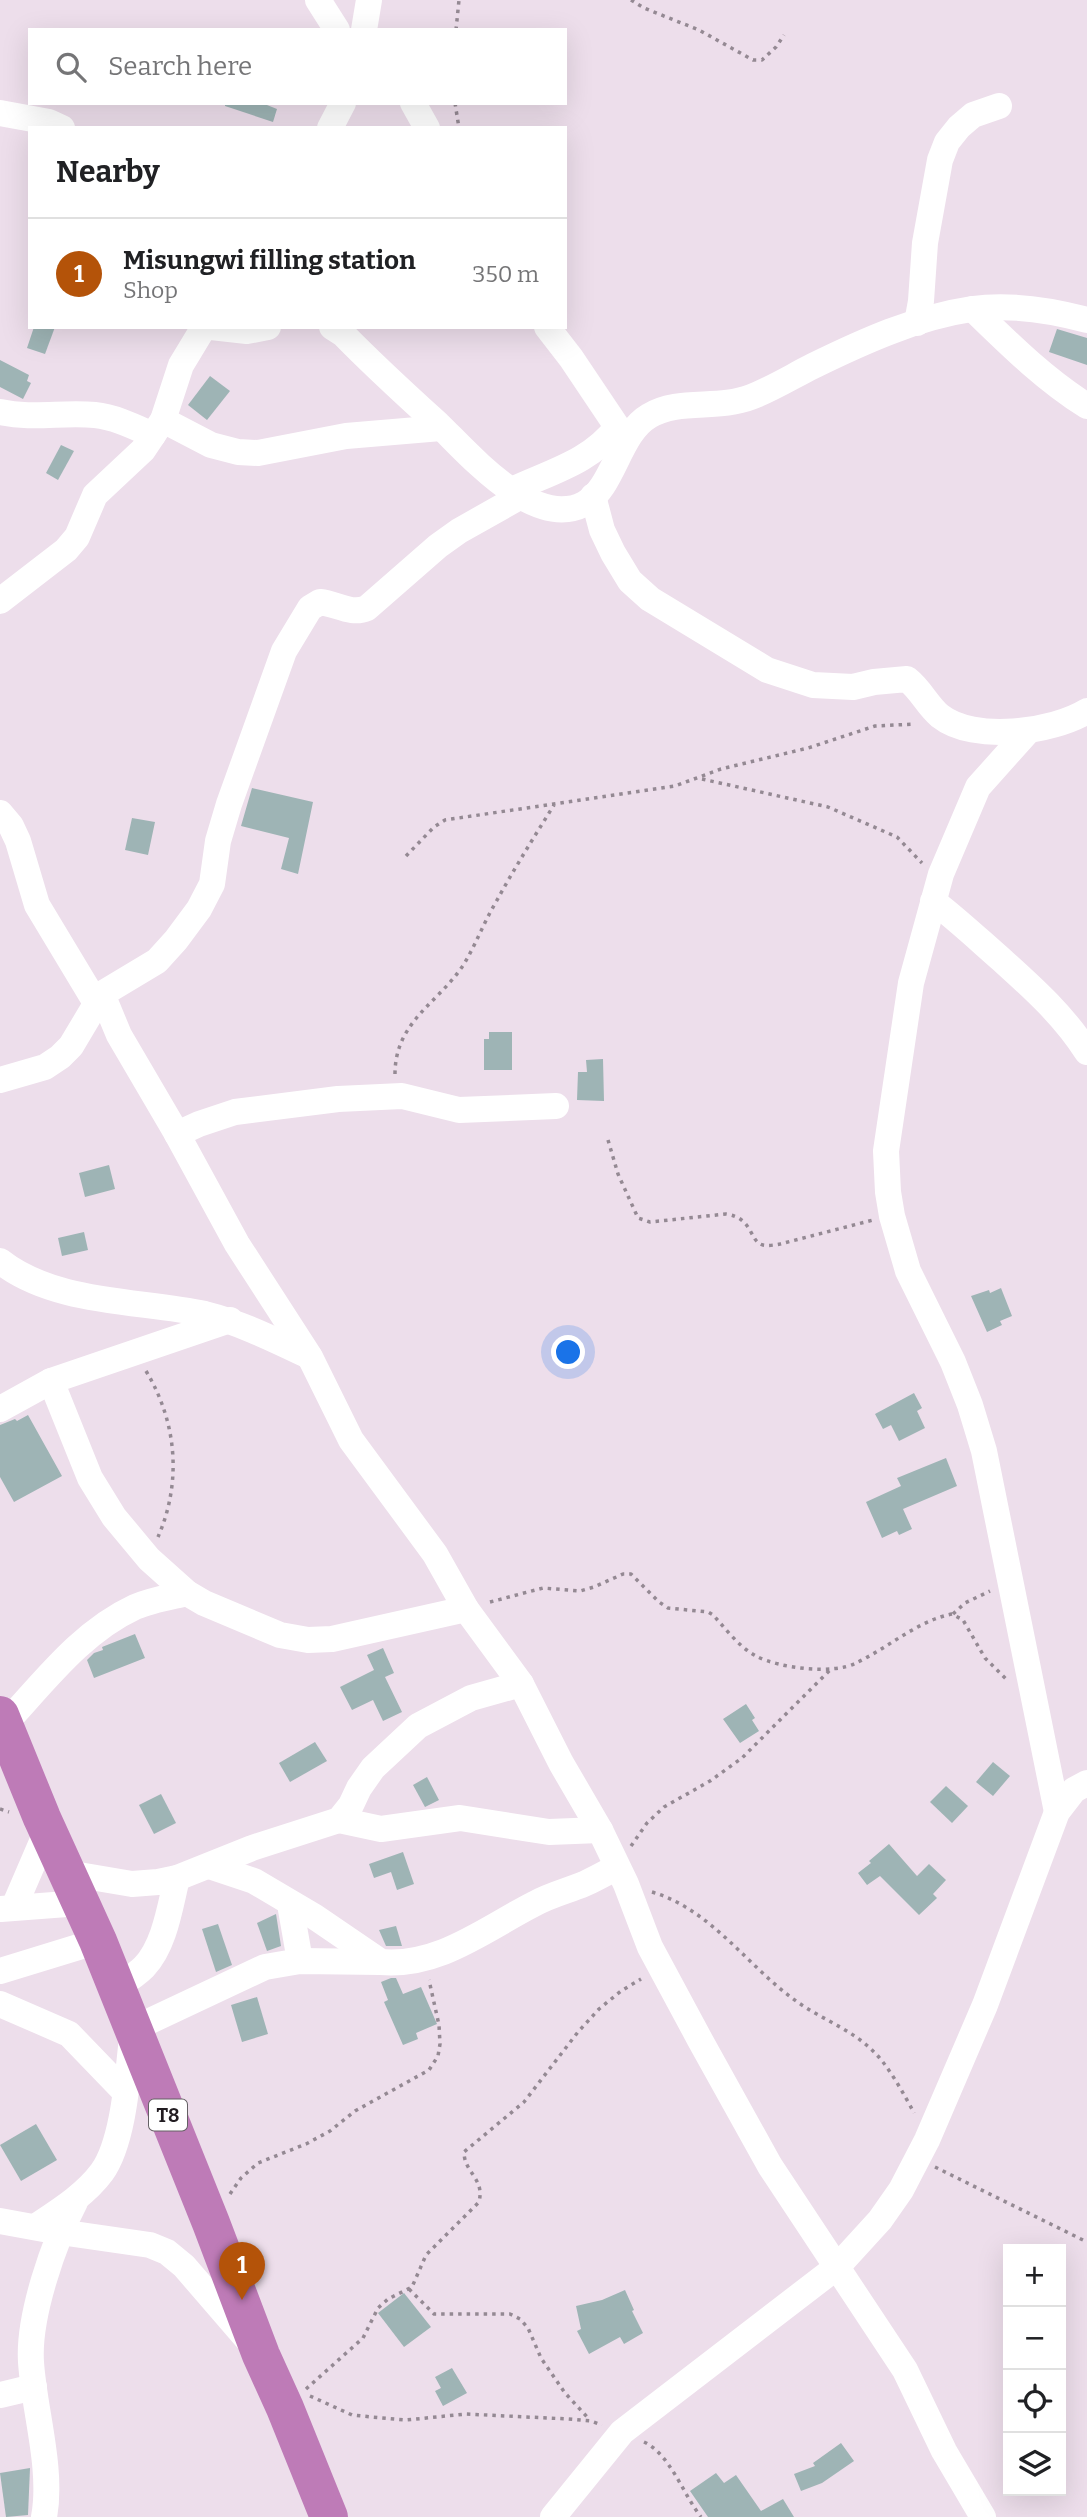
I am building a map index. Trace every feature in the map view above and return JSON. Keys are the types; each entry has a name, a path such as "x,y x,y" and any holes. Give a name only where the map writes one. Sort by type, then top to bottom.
{"highway":[{"name":"T8","path":"2,1720 98,1941 261,2356 329,2517"}],"street":[{"path":"318,0 336,28"},
{"path":"364,28 369,0"},
{"path":"331,126 342,105"},
{"path":"414,105 426,126"},
{"path":"917,323 925,243 940,160 947,142 959,127 973,115 999,106"},
{"path":"0,113 58,126"},
{"path":"973,309 1057,387 1087,406"},
{"path":"0,1080 45,1067 60,1057 71,1046 99,998 157,961 199,909 212,884 218,841 229,804 284,651 310,607 320,601 352,611 367,607 438,545 459,531 517,493 582,459 609,438 650,415 671,407 729,403 752,396 839,354 917,323 973,309 1041,310 1087,320"},
{"path":"0,601 66,550 76,537 95,495 143,450 158,427 181,365 202,329 258,329"},
{"path":"335,329 491,477 548,507 568,509 593,496 609,474 622,433"},
{"path":"548,329 622,433"},
{"path":"0,412 37,416 100,416 158,427 238,452 258,453 346,436 441,428"},
{"path":"593,496 602,530 630,581 650,599 767,670 813,685 853,687 907,679 918,687 940,716 961,727 986,731 1029,730 1062,722 1087,711"},
{"path":"1029,730 978,787 958,831 936,892 911,983 887,1141 886,1171 892,1216 908,1271 948,1352 970,1405 984,1451 1057,1812"},
{"path":"0,813 11,826 18,841 37,905 99,998 237,1244 310,1357 351,1440 435,1554 466,1609 521,1684 561,1763 600,1830 622,1876 650,1947 771,2166 905,2370 944,2451 983,2517"},
{"path":"936,892 975,933 1038,991 1087,1052"},
{"path":"177,1134 235,1112 338,1098 402,1096 459,1110 556,1106"},
{"path":"0,1261 35,1281 67,1291 230,1320 310,1357"},
{"path":"0,1409 51,1381 230,1320"},
{"path":"51,1381 90,1478 114,1517 149,1559 187,1593 255,1626 280,1635 308,1640 332,1639 466,1609"},
{"path":"2,1720 103,1625 137,1606 187,1593"},
{"path":"339,1820 373,1768 418,1726 471,1698 521,1684"},
{"path":"553,2517 622,2432 838,2266 880,2220 901,2190 923,2149 985,2005 1057,1812 1074,1790 1087,1783"},
{"path":"7,1908 73,1888 177,1878 252,1847 339,1820 381,1829 460,1818 550,1832 600,1830"},
{"path":"7,1908 48,1828"},
{"path":"209,1866 254,1881 315,1917 381,1962"},
{"path":"44,2517 47,2491 30,2360 47,2230 103,2170 114,2144 121,2116 133,2029 265,1966 300,1961 401,1963 425,1957 473,1940 552,1895 622,1876"},
{"path":"117,1988 144,1968 153,1953 165,1925 177,1878"},
{"path":"290,1904 300,1961"},
{"path":"0,1970 98,1941"},
{"path":"0,2004 69,2034 124,2091"},
{"path":"0,2221 150,2245 167,2252 184,2266 261,2356"},
{"path":"0,2395 34,2387"}],"path":[{"path":"456,28 458,0"},
{"path":"631,0 706,34 752,60 762,60 784,35"},
{"path":"455,105 459,126"},
{"path":"405,856 444,820 675,786 721,769 808,748 875,726 929,724 949,720"},
{"path":"700,778 828,807 897,837 919,860 936,892"},
{"path":"394,1096 395,1056 401,1039 463,966 496,901 554,805"},
{"path":"608,1140 625,1193 638,1219 650,1222 735,1215 749,1225 760,1245 767,1245 892,1216"},
{"path":"135,1352 156,1387 169,1420 173,1453 170,1502 149,1559"},
{"path":"466,1609 543,1588 580,1591 623,1574 631,1574 668,1608 708,1612 713,1615 744,1648 757,1657 791,1666 832,1668 853,1665 881,1647 940,1617 953,1614 972,1599 1009,1584"},
{"path":"953,1614 963,1620 975,1645 999,1674 1012,1684 1033,1692"},
{"path":"832,1668 742,1758 710,1781 664,1807 647,1823 622,1876 668,1898 722,1932 751,1962 796,2001 862,2041 876,2054 896,2084 923,2149 1087,2242"},
{"path":"211,2223 241,2178 258,2163 306,2144 330,2131 355,2110 429,2070 438,2056 440,2044 439,2025 425,1957"},
{"path":"662,1968 621,1991 600,2009 578,2032 524,2102 464,2152 464,2160 482,2192 479,2202 426,2255 409,2289 388,2299 379,2308 363,2338 302,2392 352,2415 406,2420 466,2414 591,2421 653,2446 661,2453 701,2517"},
{"path":"409,2289 434,2314 510,2314 520,2319 528,2328 541,2358 565,2393 591,2421"}],"building":[{"path":"267,105 277,109 273,122 225,106"},
{"path":"33,329 54,329 45,354 27,348"},
{"path":"1057,329 1087,338 1087,365 1049,352"},
{"path":"0,360 29,375 27,381 31,383 23,399 0,387"},
{"path":"210,376 230,391 207,420 188,405"},
{"path":"61,445 74,451 58,480 46,473"},
{"path":"252,788 313,802 298,874 281,869 289,838 241,826"},
{"path":"132,818 155,822 148,855 125,850"},
{"path":"489,1032 512,1032 512,1070 484,1070 484,1039 489,1039"},
{"path":"603,1059 604,1101 577,1100 578,1072 587,1072 586,1060"},
{"path":"109,1165 115,1189 85,1197 79,1173"},
{"path":"84,1232 88,1250 62,1256 58,1238"},
{"path":"1001,1288 1012,1316 1000,1321 1002,1325 987,1332 971,1296"},
{"path":"914,1393 922,1408 917,1411 925,1428 899,1441 891,1425 883,1429 875,1414"},
{"path":"28,1415 62,1476 14,1502 0,1477 0,1425"},
{"path":"946,1458 957,1486 903,1509 912,1529 899,1535 897,1531 882,1538 866,1502 901,1486 897,1478"},
{"path":"135,1634 145,1658 94,1678 87,1660 94,1653 103,1650 102,1647"},
{"path":"383,1648 394,1673 385,1677 402,1712 383,1721 373,1700 352,1710 340,1687 374,1670 367,1655"},
{"path":"746,1704 759,1731 740,1743 723,1719"},
{"path":"315,1742 327,1761 290,1782 279,1763"},
{"path":"993,1762 1010,1776 993,1796 976,1782"},
{"path":"427,1777 439,1800 425,1807 413,1785"},
{"path":"946,1786 968,1806 952,1823 930,1802"},
{"path":"161,1794 176,1823 154,1834 139,1805"},
{"path":"889,1844 917,1876 929,1864 946,1880 933,1894 937,1898 919,1915 880,1876 867,1885 858,1873"},
{"path":"403,1852 414,1884 397,1890 391,1872 374,1878 369,1864"},
{"path":"276,1914 281,1946 267,1951 257,1923"},
{"path":"218,1924 232,1965 216,1972 202,1929"},
{"path":"396,1926 402,1946 386,1946 379,1930"},
{"path":"396,1978 403,1994 421,1987 437,2024 416,2033 418,2039 403,2045 384,2002 388,2000 381,1982"},
{"path":"257,1997 268,2034 242,2042 231,2005"},
{"path":"36,2124 57,2160 21,2181 0,2145"},
{"path":"625,2290 643,2333 624,2344 620,2337 589,2354 577,2331 581,2329 576,2306 602,2300"},
{"path":"404,2293 431,2327 404,2347 378,2313"},
{"path":"452,2368 467,2393 443,2406 435,2391 441,2388 435,2377"},
{"path":"841,2443 854,2461 822,2483 801,2491 794,2474 815,2466 813,2463"},
{"path":"30,2468 28,2515 6,2517 0,2473"},
{"path":"716,2473 724,2483 736,2475 761,2511 783,2499 794,2517 708,2517 690,2491"}],"place":[{"name":"Misungwi filling station","path":"242,2300"}]}
